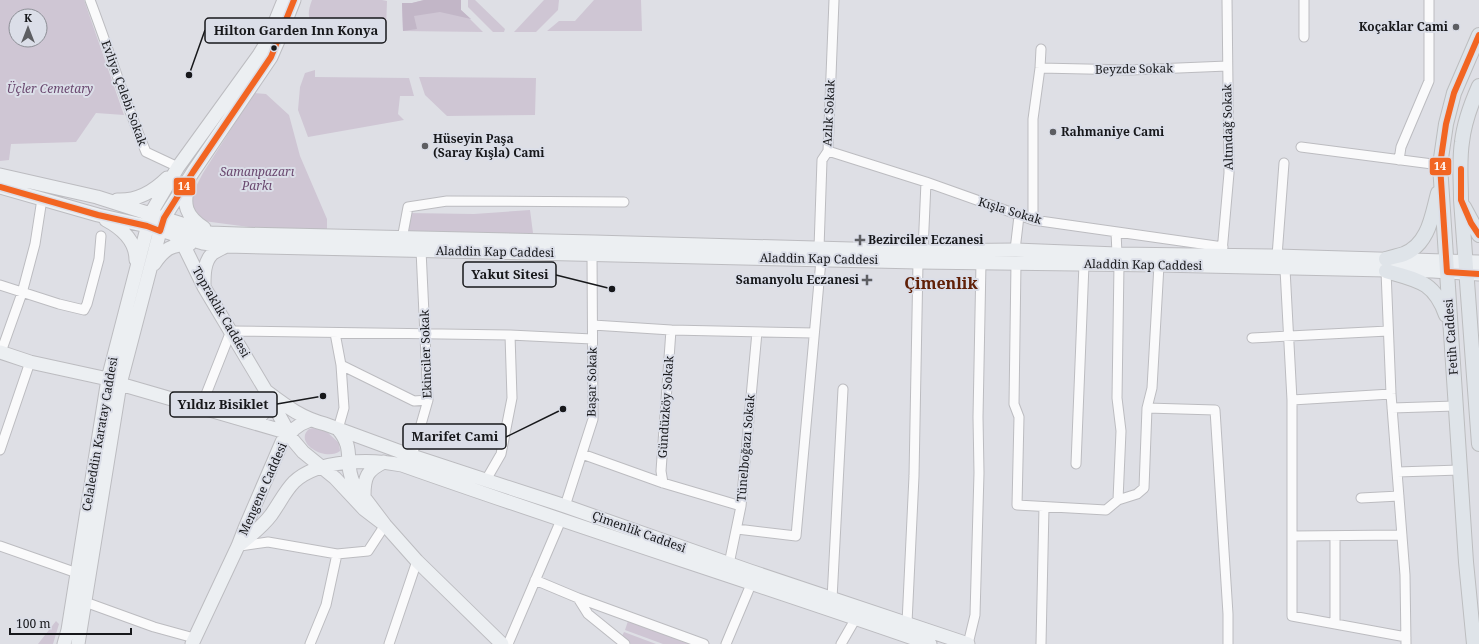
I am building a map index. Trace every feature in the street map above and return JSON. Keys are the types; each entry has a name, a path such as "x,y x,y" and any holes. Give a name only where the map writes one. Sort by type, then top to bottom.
{"main road":[{"name":"Fetih Caddesi","path":"1474,644 1466,562 1440,172 1446,124 1454,93 1479,35"},
{"name":"Fetih Caddesi","path":"1479,86 1470,106 1462,141 1460,166 1461,200 1472,268 1472,340 1479,444"},
{"path":"1386,265 1418,245 1426,235 1431,222 1440,172"},
{"path":"1461,200 1471,223 1479,235"},
{"path":"1386,265 1422,282 1429,287 1439,298 1450,328"},
{"path":"1472,340 1479,319"}],"street":[{"name":"Evliya Çelebi Sokak","path":"90,0 130,113 146,152 178,167"},
{"name":"Celaleddin Karatay Caddesi","path":"64,644 68,630 108,379 149,220 178,167 267,42 284,0"},
{"name":"Celaleddin Karatay Caddesi","path":"78,644 120,384 162,224 193,172 271,57 294,0"},
{"name":"Azlık Sokak","path":"737,529 796,536 820,254 822,160 828,150 834,0"},
{"name":"Altındağ Sokak","path":"1222,251 1229,173 1227,0"},
{"path":"1304,0 1304,37"},
{"path":"1399,160 1401,147 1429,81 1429,0"},
{"path":"1033,220 1033,119 1041,49"},
{"name":"Beyzde Sokak","path":"1040,68 1131,70 1227,66"},
{"path":"1301,147 1399,160 1440,172"},
{"name":"Kışla Sokak","path":"828,150 926,182 1033,220 1116,232 1222,251"},
{"path":"1277,256 1284,163"},
{"path":"0,175 97,197 128,201 137,198 160,185 178,167"},
{"path":"193,172 186,194 186,204 188,213 207,238"},
{"path":"907,623 914,476 921,257 926,182"},
{"path":"0,187 98,215 149,220"},
{"path":"97,197 149,220 162,224"},
{"path":"42,199 35,244 22,293 0,352 30,362 108,379"},
{"path":"402,238 408,207 447,201 624,202"},
{"path":"98,215 128,236 133,245 136,256 136,266"},
{"path":"1015,250 1019,216"},
{"name":"Aladdin Kap Caddesi","path":"162,224 207,238 226,246 421,250 593,248"},
{"name":"Aladdin Kap Caddesi","path":"162,224 179,239 291,236 402,238 593,248 921,257 981,262 1084,264 1118,259 1222,251 1386,265"},
{"path":"1116,232 1118,259 1117,398 1121,431 1118,500"},
{"path":"0,285 22,293 84,310 99,259 101,236"},
{"path":"149,270 165,250 179,239"},
{"name":"Topraklık Caddesi","path":"179,239 204,287 266,391 292,439 303,452 335,478 364,509 385,525"},
{"path":"204,287 204,274 207,262 212,254 226,246"},
{"name":"Başar Sokak","path":"566,506 593,419 593,248"},
{"name":"Ekinciler Sokak","path":"412,456 428,400 421,250"},
{"name":"Aladdin Kap Caddesi","path":"921,257 1015,250 1118,259 1159,265 1285,268 1386,265 1472,268"},
{"path":"968,644 975,615 980,473 978,417 981,262"},
{"path":"1016,263 1014,404 1019,417 1017,505 1106,510 1118,500 1137,494 1144,488 1146,408 1152,388 1159,265"},
{"path":"1076,464 1084,264"},
{"path":"1285,268 1292,400 1292,616 1335,624 1406,641 1405,575 1391,394 1386,265"},
{"path":"593,325 671,330 814,333"},
{"name":"Gündüzköy Sokak","path":"663,483 661,471 671,330"},
{"path":"201,407 231,331 510,335 592,339"},
{"path":"1252,338 1388,331"},
{"name":"Tünelboğazı Sokak","path":"729,564 741,506 757,332"},
{"path":"335,333 341,365 344,408 338,430 346,440 348,447 350,477 385,525 417,561 502,644"},
{"path":"486,480 501,454 512,398 510,335"},
{"path":"0,450 30,362"},
{"path":"341,365 414,400 428,400"},
{"path":"120,384 289,433"},
{"path":"832,599 843,389"},
{"path":"251,422 260,417 266,410 268,401 266,391"},
{"name":"Topraklık Caddesi","path":"266,391 287,407 310,420"},
{"path":"1292,400 1391,394"},
{"path":"1392,408 1455,406"},
{"path":"1146,408 1215,410 1228,614 1228,644"},
{"name":"Çimenlik Caddesi","path":"310,420 325,424 412,456 566,506 729,564 968,644"},
{"name":"Mengene Caddesi","path":"193,641 238,546 277,453 289,433 301,424 310,420"},
{"path":"582,454 663,483 741,506"},
{"name":"Çimenlik Caddesi","path":"323,467 348,462 384,462 402,465 561,520 752,582 930,644"},
{"path":"364,496 366,476 375,466 384,462"},
{"name":"Mengene Caddesi","path":"238,546 264,524 293,482 302,476 323,467"},
{"path":"1397,472 1460,470"},
{"path":"1361,498 1399,496"},
{"path":"1041,644 1044,507"},
{"path":"508,644 561,520"},
{"path":"238,546 259,543 276,543 337,554 368,551 385,525"},
{"path":"1293,536 1402,536"},
{"path":"1335,537 1335,624"},
{"path":"0,546 77,573"},
{"path":"310,644 326,605 337,554"},
{"path":"389,644 417,561"},
{"path":"535,580 578,598 704,644"},
{"path":"726,644 752,582"},
{"path":"578,598 588,614 625,644"},
{"path":"85,602 193,641"},
{"path":"841,644 856,618"}],"green space":[{"name":"Üçler Cemetary","path":"0,0 84,0 124,115 96,113 76,142 11,144 9,160 0,161"},
{"path":"312,0 387,1 386,30 321,33 313,25 309,18 309,10"},
{"path":"424,0 461,0 461,10 483,32 403,31 402,3 412,3"},
{"path":"468,0 475,0 505,29 504,32 493,32 468,7"},
{"path":"544,0 559,0 558,10 536,32 514,32"},
{"path":"594,0 641,0 642,31 547,31 559,21 575,21"},
{"path":"315,70 315,77 409,78 414,96 400,96 398,114 404,120 308,137 298,110 300,87 305,73"},
{"path":"419,77 536,78 535,115 447,116 425,95"},
{"name":"Samanpazarı Parkı","path":"254,93 266,94 289,115 300,156 327,219 327,232 249,227 196,220 188,202 203,173"},
{"path":"530,210 533,233 492,239 406,238 407,213 474,214"},
{"path":"313,428 326,431 339,443 340,451 334,454 320,453 308,445 305,440 305,434 309,429"},
{"path":"56,621 59,624 53,644 38,644"},
{"path":"628,621 691,644 663,644 625,630"},
{"path":"624,632 656,644 631,644 622,636"}],"shaded area":[{"path":"424,0 461,0 461,10 471,19 440,12 414,16 417,29 403,31 402,3 412,3"}],"transit line":[{"name":"14","path":"0,187 98,215 147,226 160,231 164,218 193,172 271,57 294,0"},
{"name":"14","path":"1479,35 1454,93 1446,124 1440,165 1447,272 1479,274"},
{"name":"14","path":"1461,169 1461,200 1471,223 1479,235"}],"place":[{"name":"Koçaklar Cami","path":"1456,27"},
{"name":"Hilton Garden Inn Konya","path":"189,75"},
{"name":"Rahmaniye Cami","path":"1053,132"},
{"name":"Hüseyin Paşa (Saray Kışla) Cami","path":"425,146"},
{"name":"Bezirciler Eczanesi","path":"860,240"},
{"name":"Samanyolu Eczanesi","path":"867,280"},
{"name":"Yakut Sitesi","path":"612,289"},
{"name":"Yıldız Bisiklet","path":"323,396"},
{"name":"Marifet Cami","path":"563,409"}],"district":[{"name":"Çimenlik","path":"941,283"}]}
